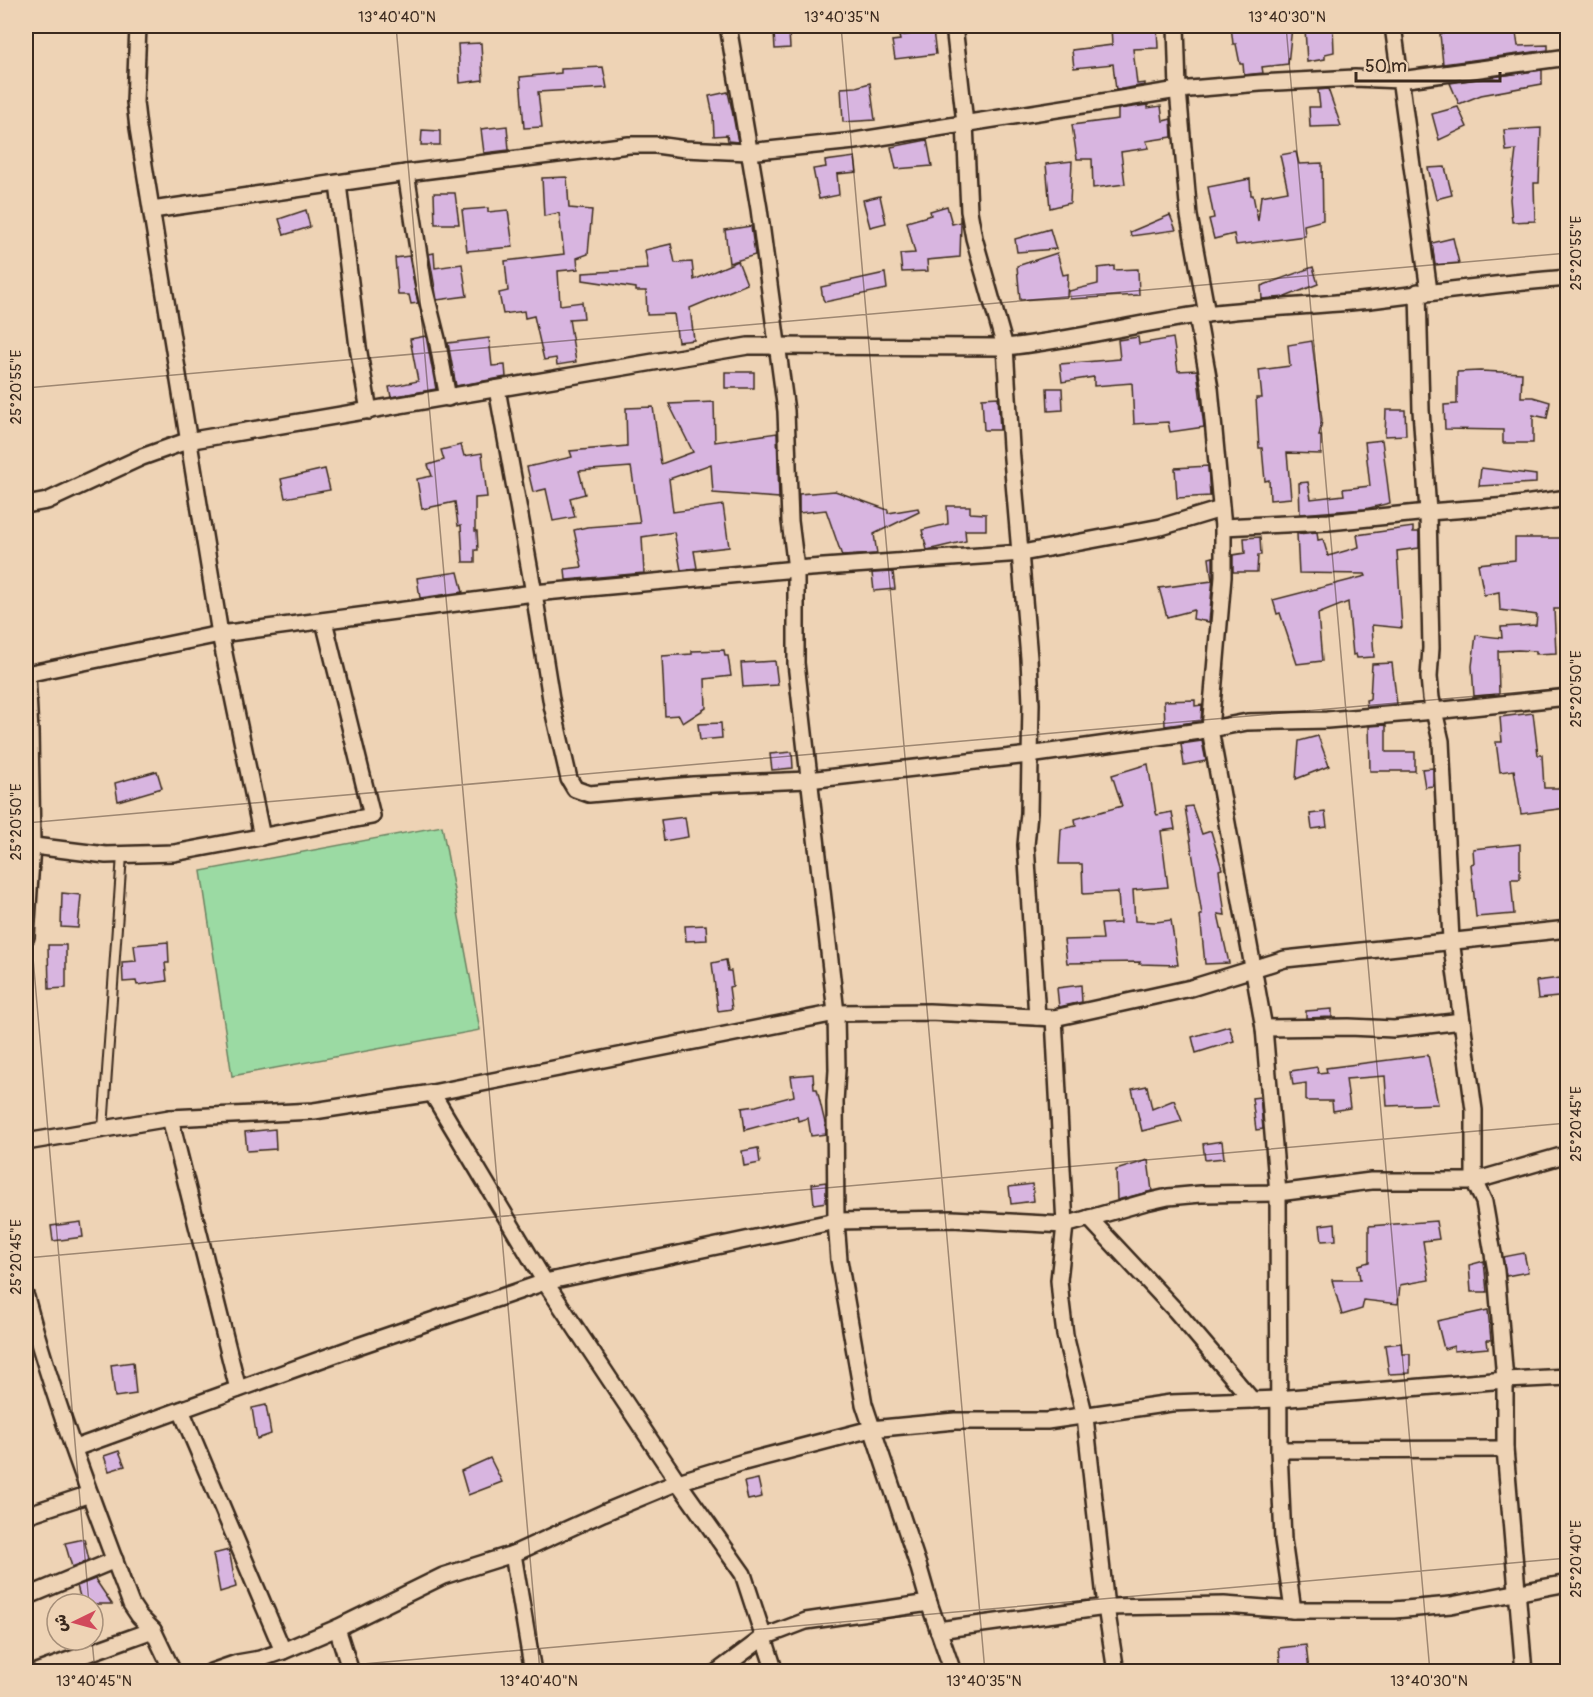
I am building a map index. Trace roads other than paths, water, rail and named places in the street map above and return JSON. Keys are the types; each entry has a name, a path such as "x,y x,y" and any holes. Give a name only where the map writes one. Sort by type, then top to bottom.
{"street":[{"path":"138,26 135,102 187,441 220,634 262,837"},
{"path":"728,26 759,209 786,411 790,521 796,569 796,663 836,1013 836,1221 839,1260 864,1404 953,1671"},
{"path":"954,26 965,123 969,212 974,238 1005,347 1030,669 1026,845 1036,1017"},
{"path":"1176,26 1178,90 1189,216 1210,388 1223,527 1223,577 1210,729 1264,1028 1278,1193 1278,1399 1282,1540 1293,1610"},
{"path":"1393,26 1424,292 1421,410 1428,512 1431,648 1429,677 1441,741 1451,940 1474,1110 1474,1181 1484,1202 1496,1271 1505,1380 1505,1449 1524,1671"},
{"path":"152,210 406,173 629,145 748,152 855,141 1178,90 1355,78 1400,80 1568,57"},
{"path":"406,173 424,287 448,398"},
{"path":"338,184 358,347 369,411"},
{"path":"26,505 47,501 142,457 187,441 747,346 1005,347 1047,344 1144,323 1202,315 1568,278"},
{"path":"497,389 552,705 568,779 575,789 589,794 693,785 808,780 1029,755 1247,722 1327,720 1568,697"},
{"path":"1223,527 1329,522 1509,506 1568,498"},
{"path":"26,937 30,732 26,674 220,634 534,593 796,569 1022,553 1161,527 1221,509"},
{"path":"29,845 106,855 174,853 372,816 324,621"},
{"path":"26,1142 170,1118 314,1111 432,1093 791,1020 836,1013 929,1012 1054,1018 1191,988 1253,968 1307,955 1568,929"},
{"path":"1054,1018 1065,1225 1059,1280 1060,1302 1065,1335 1085,1417 1106,1607 1116,1671"},
{"path":"1264,1028 1394,1029 1462,1021"},
{"path":"432,1093 545,1282 678,1482 743,1574 775,1671"},
{"path":"170,1118 238,1389"},
{"path":"75,1448 545,1282 836,1221 952,1219 1065,1225 1168,1197 1278,1193 1371,1181 1474,1181 1568,1154"},
{"path":"1089,1218 1176,1311 1252,1400"},
{"path":"26,1297 33,1355 75,1448 131,1604 153,1630 173,1671"},
{"path":"211,1671 283,1651 337,1628 442,1576 513,1554 678,1482 744,1462 872,1429 955,1421 1047,1421 1171,1403 1278,1399 1568,1377"},
{"path":"181,1410 283,1651"},
{"path":"1279,1450 1505,1449"},
{"path":"26,1517 90,1494"},
{"path":"513,1554 533,1671"},
{"path":"26,1597 115,1560"},
{"path":"938,1630 1106,1607 1224,1605 1293,1610 1394,1610 1451,1605 1568,1583"},
{"path":"717,1671 764,1637 806,1620 929,1603"},
{"path":"337,1628 351,1671"},
{"path":"36,1671 153,1630"}],"lane":[{"path":"103,1129 122,855"}]}
